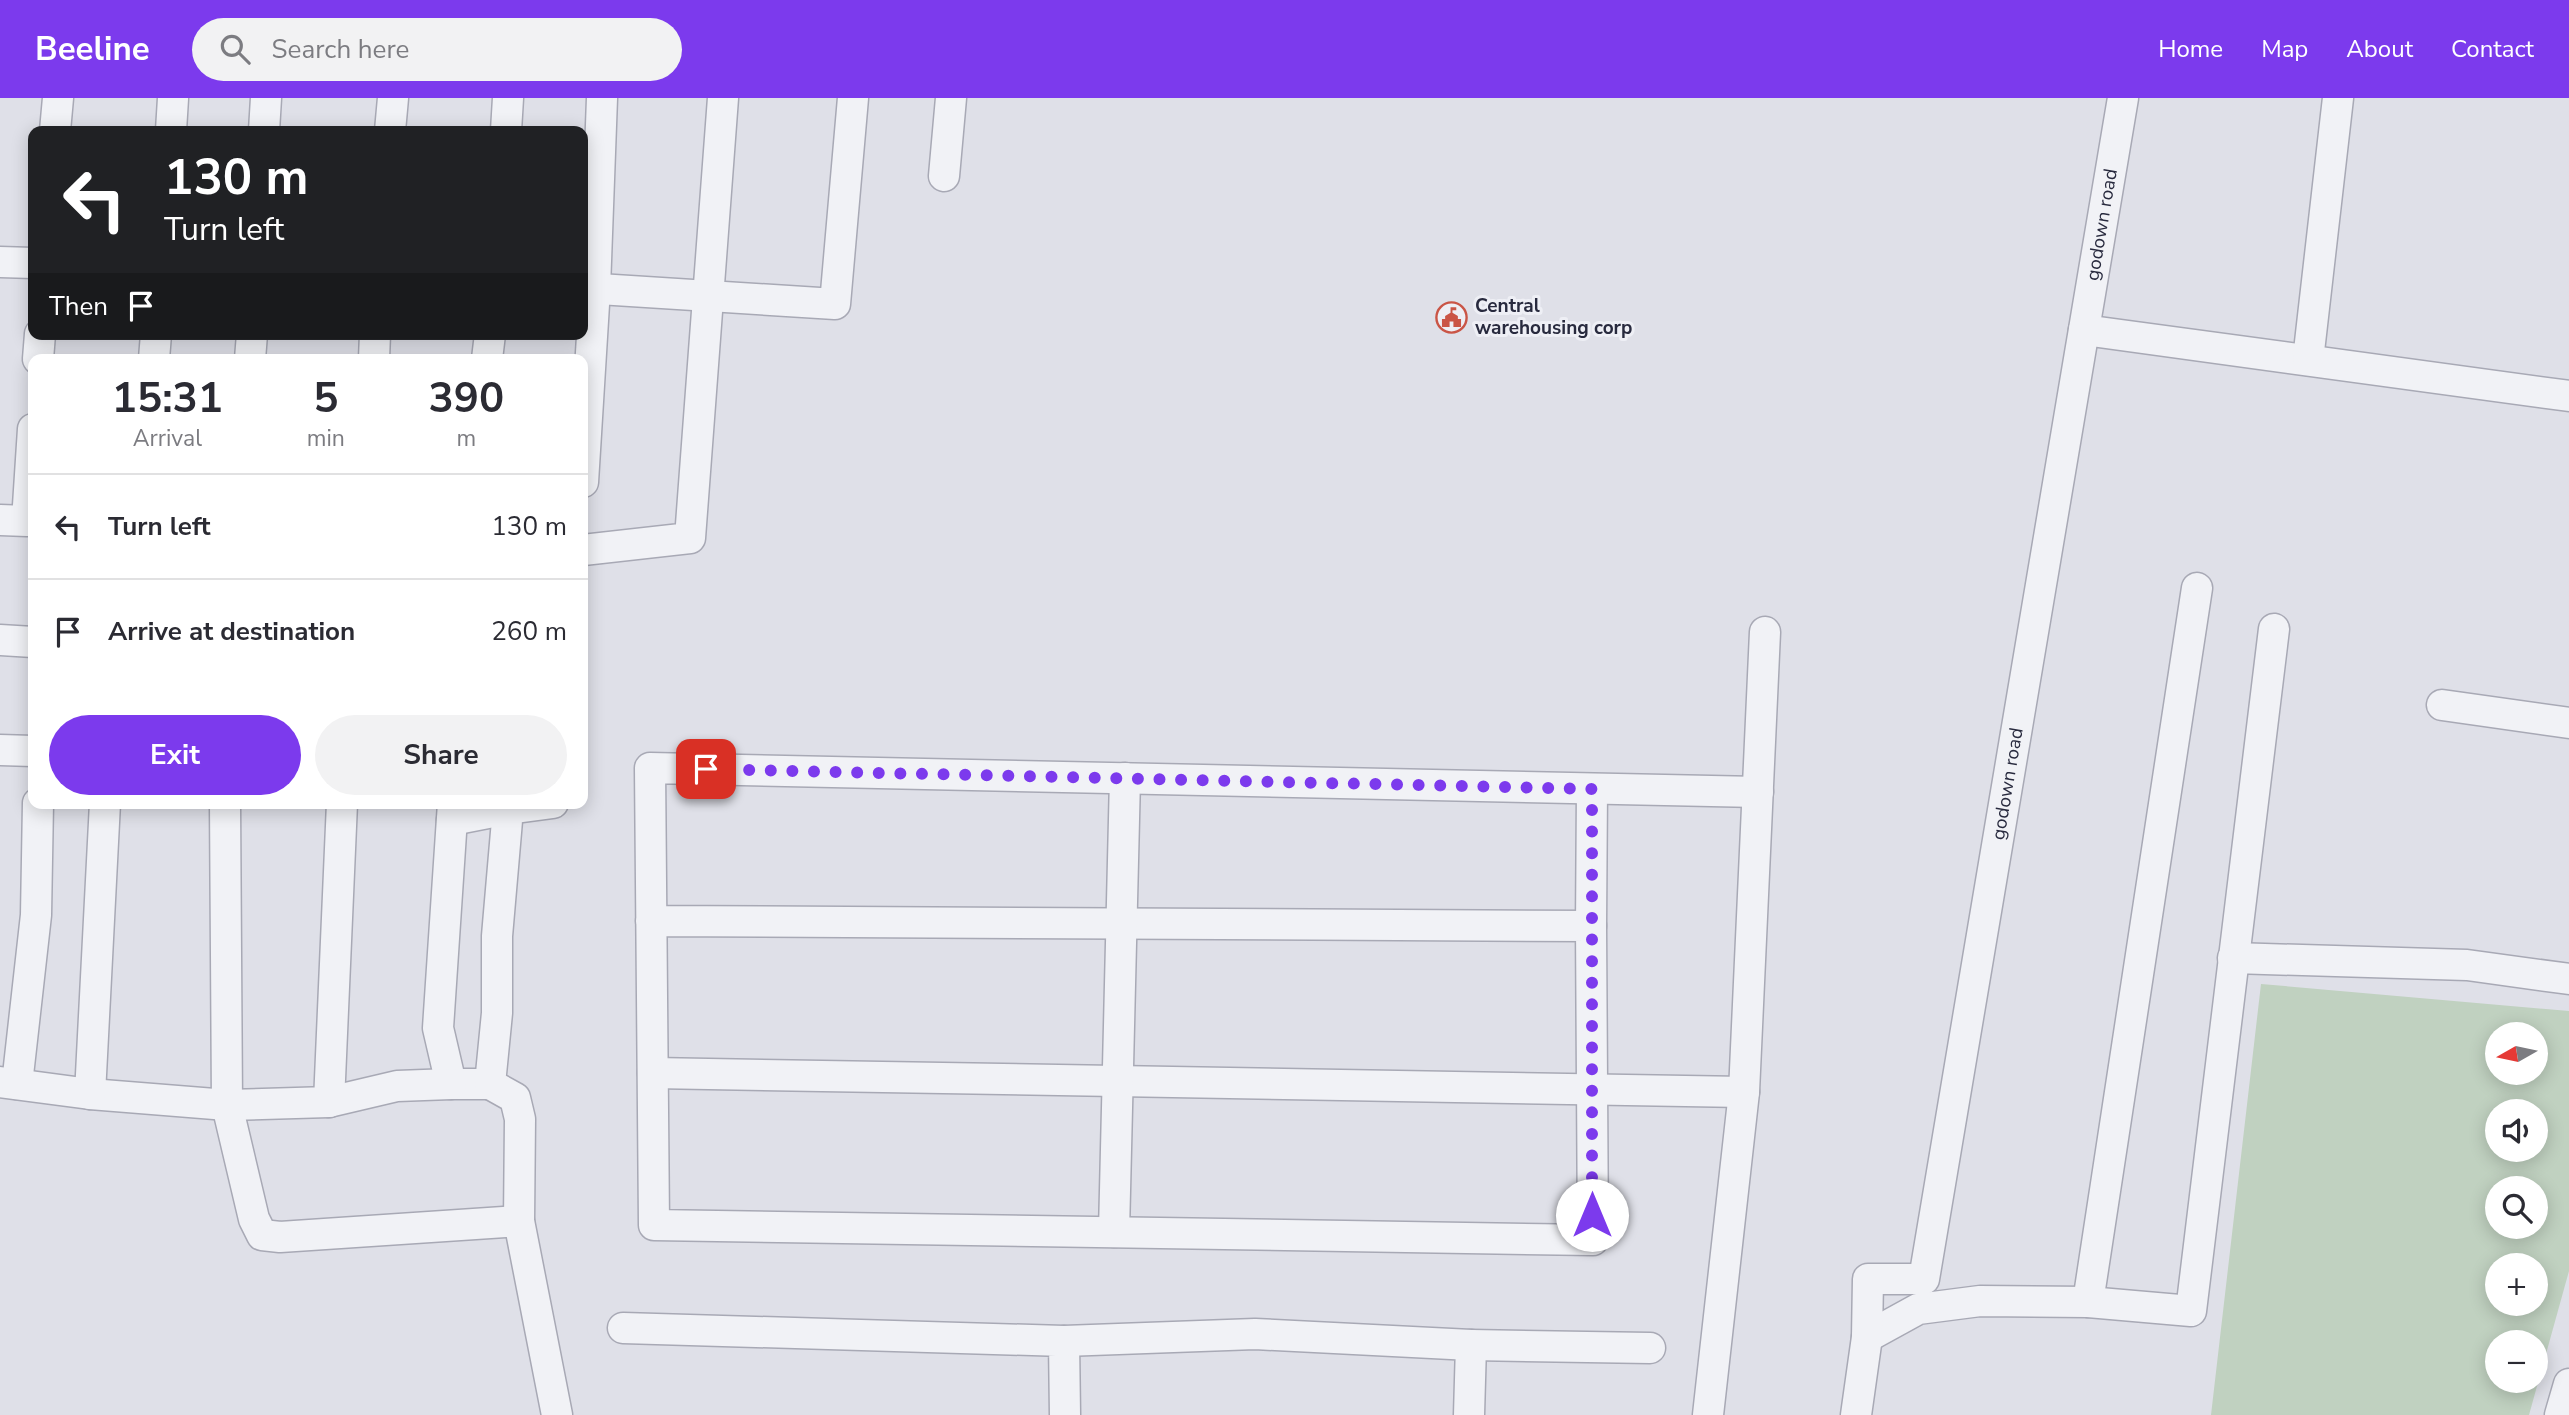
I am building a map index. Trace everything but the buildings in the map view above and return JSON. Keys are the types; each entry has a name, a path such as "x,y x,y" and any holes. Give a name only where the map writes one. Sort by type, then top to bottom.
{"street":[{"path":"55,126 58,98"},
{"path":"171,126 173,98"},
{"path":"264,126 266,98"},
{"path":"390,126 393,98"},
{"path":"506,126 508,98"},
{"path":"588,320 602,98"},
{"path":"588,549 690,538 723,98"},
{"path":"589,288 835,304 853,98"},
{"path":"944,176 951,98"},
{"name":"godown road","path":"1856,1415 1867,1337 1868,1279 1924,1279 2123,98"},
{"path":"2308,360 2338,98"},
{"path":"0,262 28,263"},
{"path":"2084,330 2569,396"},
{"path":"20,521 28,464"},
{"path":"2088,1302 2197,588"},
{"path":"1867,1337 1919,1309 1980,1301 2088,1302 2191,1311 2274,629"},
{"path":"1709,1415 1744,1092 1765,632"},
{"path":"0,640 28,642"},
{"path":"2442,705 2569,723"},
{"path":"0,750 28,751"},
{"path":"1592,789 1593,1240 654,1225 650,768 1758,792"},
{"path":"1114,1232 1125,778"},
{"path":"38,809 36,915 8,1083 90,1094 227,1105 329,1102 397,1086 451,1084 490,1084 515,1098 520,1119 519,1221 557,1415"},
{"path":"90,1094 104,809"},
{"path":"225,809 227,1105 254,1219 262,1235 280,1237 519,1221"},
{"path":"329,1102 342,809"},
{"path":"451,1084 438,1028 453,812 494,809"},
{"path":"490,1084 497,1013 498,936 508,809"},
{"path":"652,921 1591,926"},
{"path":"2234,958 2468,965 2569,979"},
{"path":"653,1073 1744,1092"},
{"path":"623,1328 1064,1342 1255,1334 1471,1345 1650,1348"},
{"path":"1064,1342 1065,1415"},
{"path":"1469,1415 1471,1345"},
{"path":"2560,1415 2569,1384"}],"green space":[{"path":"2261,984 2569,1011 2569,1271 2548,1347 2548,1330 2485,1330 2485,1393 2535,1393 2529,1415 2211,1415"}],"place":[{"name":"Central warehousing corp","path":"1452,317"}],"route":[{"path":"706,769 1592,789 1592,1215"}]}
